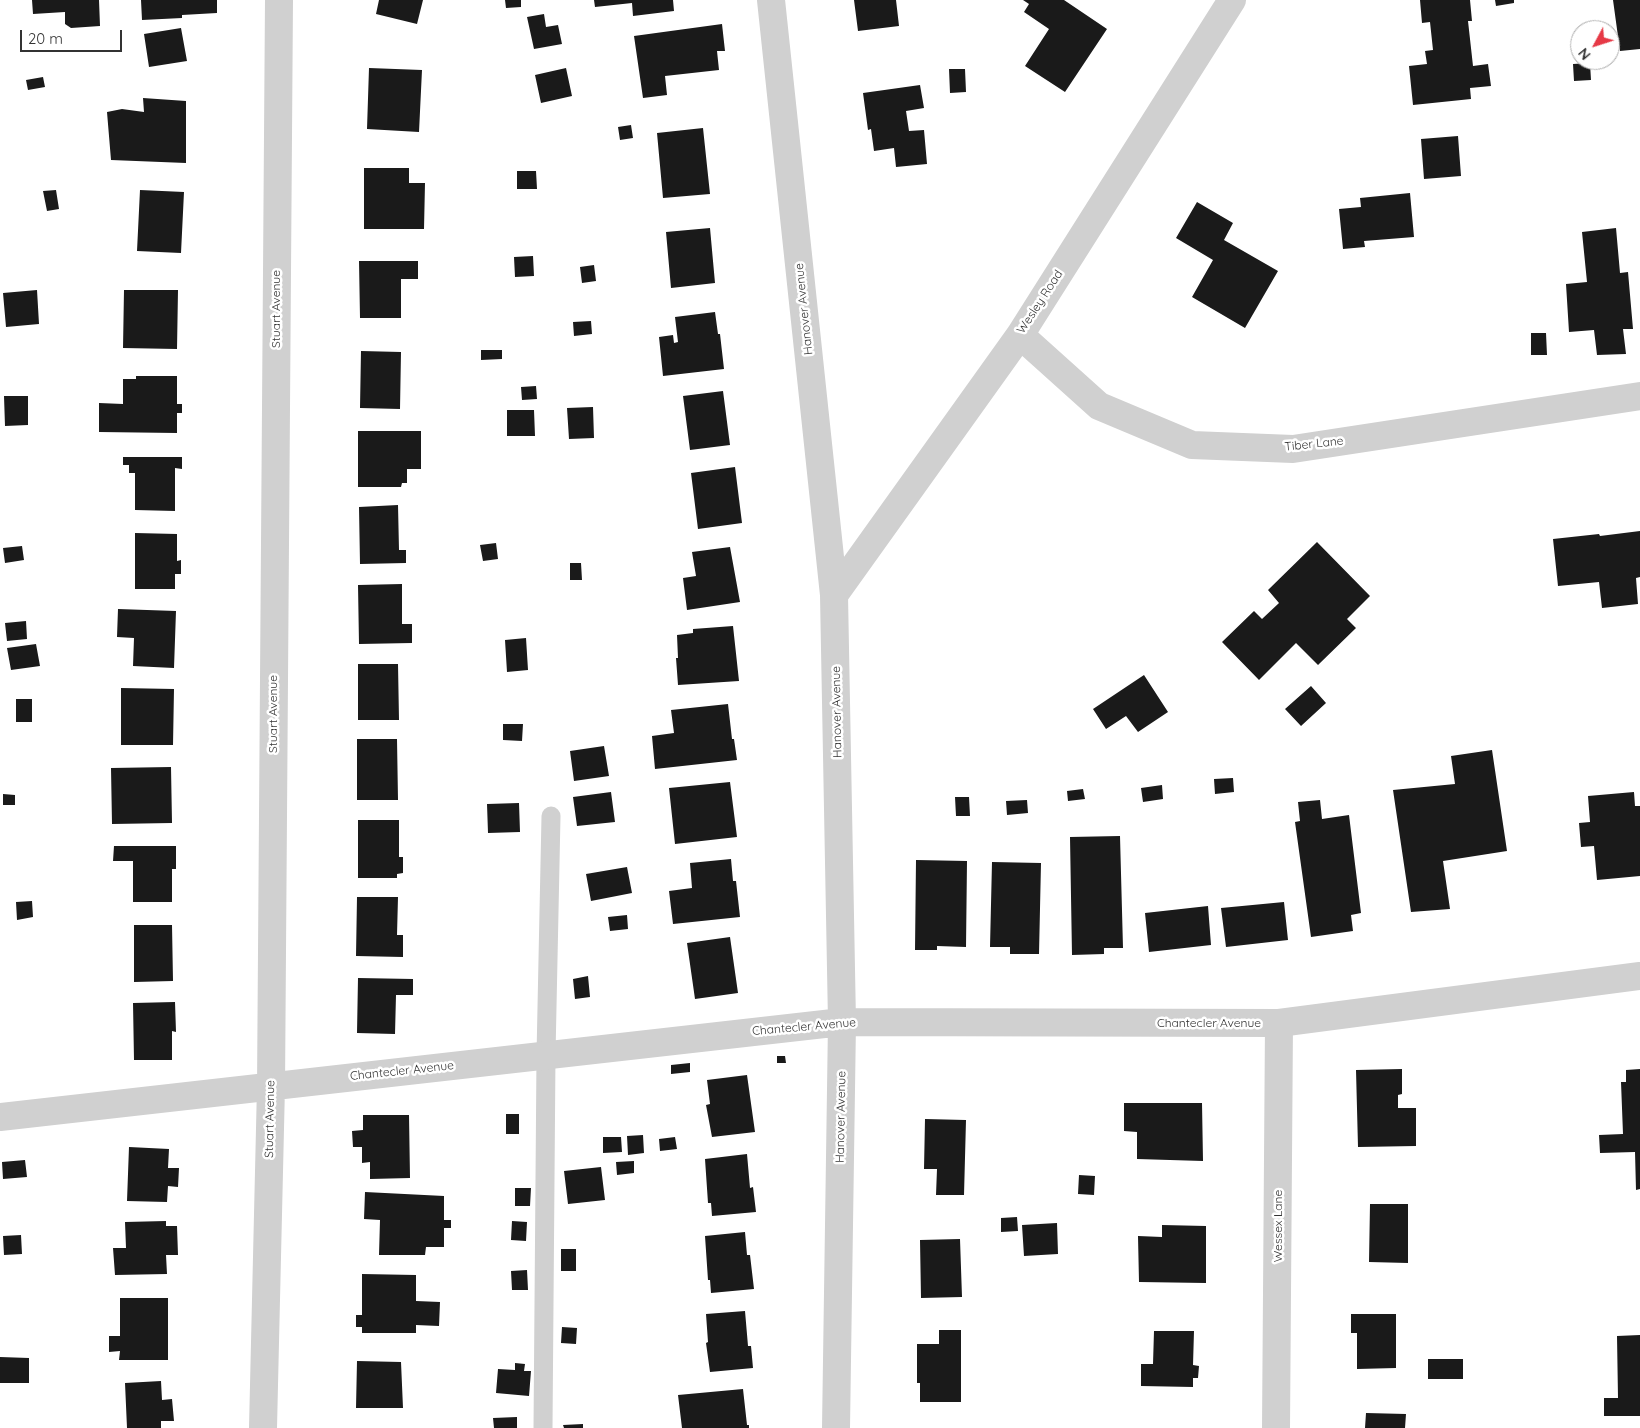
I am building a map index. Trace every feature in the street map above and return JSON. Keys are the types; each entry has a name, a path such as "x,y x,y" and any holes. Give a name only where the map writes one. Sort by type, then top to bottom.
{"street":[{"name":"Stuart Avenue","path":"263,1428 271,1086 278,0"},
{"name":"Hanover Avenue","path":"771,0 834,595 842,1022 836,1428"},
{"name":"Wesley Road","path":"834,595 1020,335 1232,0"},
{"name":"Tiber Lane","path":"1020,335 1098,406 1192,445 1293,449 1640,396"},
{"name":"Chantecler Avenue","path":"0,1117 842,1022 1279,1024 1640,976"},
{"name":"Wessex Lane","path":"1276,1428 1279,1024"}],"lane":[{"path":"543,1428 546,1055 551,816"}],"building":[{"path":"32,0 99,0 100,26 71,28 65,24 65,12 33,14"},
{"path":"141,0 217,0 217,13 182,15 182,18 142,20"},
{"path":"379,0 423,0 417,24 376,14"},
{"path":"505,0 521,0 521,7 506,8"},
{"path":"594,0 673,0 674,11 633,16 632,3 595,7"},
{"path":"854,0 896,0 899,26 858,31"},
{"path":"1023,0 1064,0 1107,29 1065,92 1025,66 1049,29 1024,12 1029,4"},
{"path":"1420,0 1470,0 1472,21 1468,21 1473,66 1488,64 1491,86 1470,88 1471,99 1413,105 1409,66 1427,64 1425,51 1433,50 1430,22 1422,23"},
{"path":"1495,0 1514,0 1514,3 1496,6"},
{"path":"1613,0 1640,0 1640,49 1620,51 1620,20 1616,20"},
{"path":"544,14 546,27 558,25 562,44 534,49 527,17"},
{"path":"722,24 725,51 717,51 719,70 665,76 667,95 643,98 634,36"},
{"path":"181,28 187,61 149,67 144,34"},
{"path":"369,68 422,70 419,132 367,129"},
{"path":"566,68 572,96 541,103 535,75"},
{"path":"949,69 965,69 966,92 950,93"},
{"path":"1573,70 1590,70 1591,80 1574,81"},
{"path":"43,77 45,87 28,90 26,80"},
{"path":"920,85 924,108 906,111 909,131 924,130 927,164 896,167 894,148 874,151 871,129 868,130 863,93"},
{"path":"143,98 186,101 186,163 111,160 107,112 122,109 144,112"},
{"path":"631,125 633,138 620,140 618,127"},
{"path":"703,128 710,194 663,198 657,133"},
{"path":"1458,136 1461,176 1424,179 1421,139"},
{"path":"364,168 409,168 409,183 425,183 424,229 364,229"},
{"path":"517,171 536,171 537,189 517,189"},
{"path":"56,190 59,209 47,211 43,191"},
{"path":"140,190 184,192 181,253 137,251"},
{"path":"1410,193 1414,237 1364,241 1365,247 1343,249 1339,209 1361,207 1360,198"},
{"path":"1197,202 1233,223 1224,240 1278,271 1245,328 1192,297 1213,260 1176,238"},
{"path":"710,228 715,283 671,288 666,232"},
{"path":"1616,228 1620,273 1628,272 1633,329 1623,329 1626,354 1597,355 1594,330 1569,332 1566,284 1587,282 1582,232"},
{"path":"533,256 534,276 515,277 514,257"},
{"path":"359,261 418,261 418,279 401,279 401,318 360,318"},
{"path":"594,265 596,281 582,283 580,267"},
{"path":"37,290 39,324 6,327 3,293"},
{"path":"124,290 178,290 177,349 123,348"},
{"path":"715,312 718,334 720,334 724,369 663,376 659,337 673,335 674,343 678,342 675,317"},
{"path":"591,321 592,334 574,336 573,322"},
{"path":"1531,333 1546,333 1547,355 1531,355"},
{"path":"481,350 502,350 502,359 481,360"},
{"path":"361,351 401,352 400,409 360,408"},
{"path":"136,376 177,376 177,404 182,404 182,413 177,413 177,433 99,432 99,403 123,404 123,379 136,379"},
{"path":"536,386 537,399 522,400 521,387"},
{"path":"723,391 730,445 690,450 683,396"},
{"path":"4,396 28,396 28,425 5,426"},
{"path":"593,407 594,438 569,439 567,408"},
{"path":"507,410 534,410 535,436 507,436"},
{"path":"358,431 421,431 421,469 407,469 407,483 402,483 401,487 358,487"},
{"path":"123,457 182,457 182,469 175,468 175,511 135,510 135,473 129,473 129,465 123,465"},
{"path":"735,467 742,523 698,529 691,473"},
{"path":"398,505 399,550 406,550 406,563 360,564 359,507"},
{"path":"1640,531 1640,577 1636,578 1638,604 1602,608 1599,582 1558,586 1553,539"},
{"path":"135,533 177,534 177,561 181,560 181,574 175,574 175,589 135,589"},
{"path":"1317,542 1370,596 1347,619 1356,628 1318,665 1296,643 1259,680 1222,642 1254,611 1262,619 1279,603 1268,590"},
{"path":"496,543 498,559 483,561 480,545"},
{"path":"22,546 24,560 5,563 3,548"},
{"path":"730,547 740,602 687,610 683,578 696,576 692,552"},
{"path":"570,563 581,563 582,580 570,580"},
{"path":"402,584 402,624 412,624 412,643 359,644 358,585"},
{"path":"118,609 176,611 174,668 133,666 134,638 117,637"},
{"path":"26,621 27,639 7,641 5,623"},
{"path":"733,626 739,681 678,685 677,635 693,633 693,629"},
{"path":"526,638 528,670 507,672 505,640"},
{"path":"36,644 40,666 11,670 7,648"},
{"path":"358,664 398,664 399,720 358,720"},
{"path":"1144,675 1168,712 1138,732 1126,716 1106,729 1093,709"},
{"path":"1311,686 1326,703 1301,726 1285,709"},
{"path":"121,688 174,689 173,745 121,745"},
{"path":"16,699 32,699 32,722 16,722"},
{"path":"728,704 732,739 734,739 737,760 655,769 652,736 674,733 671,710"},
{"path":"503,724 523,724 522,741 503,740"},
{"path":"357,739 397,739 398,800 357,800"},
{"path":"604,746 609,776 574,781 570,751"},
{"path":"1492,750 1507,851 1443,861 1450,909 1411,912 1393,790 1455,784 1451,756"},
{"path":"171,767 172,823 112,824 111,768"},
{"path":"1233,778 1234,792 1215,794 1214,779"},
{"path":"730,782 737,837 675,844 669,788"},
{"path":"1162,785 1163,799 1143,802 1141,788"},
{"path":"1083,789 1085,799 1068,801 1067,791"},
{"path":"611,792 615,822 577,826 573,797"},
{"path":"1634,792 1635,806 1640,806 1640,876 1597,880 1594,846 1581,847 1579,823 1590,822 1588,796"},
{"path":"3,794 15,795 15,805 3,805"},
{"path":"955,797 969,797 970,816 956,816"},
{"path":"1027,800 1028,813 1007,815 1006,801"},
{"path":"1320,800 1322,819 1349,815 1361,913 1351,915 1353,931 1311,937 1295,822 1300,821 1298,802"},
{"path":"519,803 520,832 488,833 487,804"},
{"path":"358,820 399,820 399,857 403,857 403,873 397,874 397,878 358,878"},
{"path":"1120,836 1123,948 1104,948 1104,954 1072,955 1070,837"},
{"path":"114,846 176,846 176,869 172,869 172,902 133,902 133,861 113,861"},
{"path":"731,859 733,881 736,881 740,917 673,924 669,891 692,888 690,863"},
{"path":"916,860 967,861 966,947 937,946 937,950 915,950"},
{"path":"992,862 1041,863 1039,954 1010,954 1010,947 990,947"},
{"path":"627,867 632,893 591,901 586,874"},
{"path":"357,897 398,897 397,935 403,935 403,957 356,956"},
{"path":"32,901 33,917 17,920 16,902"},
{"path":"1284,902 1288,940 1226,947 1221,908"},
{"path":"1208,906 1211,945 1149,952 1145,913"},
{"path":"627,915 628,929 610,931 608,917"},
{"path":"134,925 172,925 173,981 134,982"},
{"path":"730,937 738,993 695,999 687,943"},
{"path":"588,976 590,997 575,999 573,979"},
{"path":"358,978 413,979 413,995 396,995 395,1034 357,1033"},
{"path":"175,1002 176,1032 172,1031 172,1060 134,1060 133,1003"},
{"path":"777,1056 785,1056 786,1063 777,1063"},
{"path":"690,1063 690,1072 671,1074 671,1065"},
{"path":"1402,1069 1402,1094 1398,1095 1398,1108 1416,1108 1416,1146 1358,1147 1356,1070"},
{"path":"1640,1069 1640,1189 1636,1190 1635,1152 1600,1153 1599,1135 1623,1134 1621,1082 1626,1082 1626,1070"},
{"path":"747,1075 755,1132 712,1137 706,1105 710,1104 707,1080"},
{"path":"1124,1103 1202,1103 1203,1161 1137,1159 1137,1132 1124,1131"},
{"path":"506,1114 519,1114 519,1134 506,1134"},
{"path":"363,1115 409,1115 410,1178 370,1179 370,1162 362,1163 362,1147 353,1147 352,1131 363,1130"},
{"path":"925,1119 966,1120 964,1195 936,1195 937,1169 924,1169"},
{"path":"643,1135 644,1153 628,1155 627,1136"},
{"path":"603,1137 621,1137 622,1152 603,1153"},
{"path":"675,1137 677,1149 660,1151 659,1139"},
{"path":"129,1147 169,1149 168,1168 179,1168 178,1187 168,1186 167,1202 127,1201"},
{"path":"747,1154 750,1188 753,1187 756,1212 712,1216 711,1203 708,1203 705,1159"},
{"path":"25,1160 27,1177 3,1179 2,1162"},
{"path":"634,1161 634,1173 617,1175 616,1162"},
{"path":"601,1167 605,1200 568,1204 564,1171"},
{"path":"1079,1175 1095,1176 1094,1195 1078,1194"},
{"path":"515,1188 531,1188 530,1206 515,1206"},
{"path":"365,1192 444,1196 444,1220 451,1220 451,1228 444,1228 444,1247 426,1247 425,1255 379,1255 380,1220 364,1219"},
{"path":"1370,1204 1408,1204 1408,1263 1369,1262"},
{"path":"1017,1217 1018,1231 1001,1232 1001,1218"},
{"path":"166,1221 166,1226 177,1226 178,1255 166,1255 167,1274 115,1275 113,1248 126,1248 125,1222"},
{"path":"512,1221 527,1222 526,1241 511,1240"},
{"path":"1057,1223 1058,1254 1024,1256 1022,1225"},
{"path":"1162,1225 1206,1226 1206,1283 1139,1282 1138,1236 1162,1237"},
{"path":"745,1232 747,1255 750,1255 754,1289 711,1293 710,1280 708,1280 705,1236"},
{"path":"21,1235 22,1254 4,1255 3,1236"},
{"path":"960,1239 962,1297 921,1298 920,1240"},
{"path":"561,1249 576,1249 576,1271 561,1271"},
{"path":"527,1270 528,1290 512,1290 511,1271"},
{"path":"362,1274 416,1275 416,1301 440,1302 439,1326 416,1325 416,1333 362,1333 362,1327 356,1327 356,1315 362,1315"},
{"path":"120,1298 168,1298 168,1360 119,1360 120,1351 109,1352 109,1336 120,1336"},
{"path":"745,1311 748,1346 751,1346 753,1368 710,1372 706,1343 708,1342 706,1314"},
{"path":"1351,1314 1396,1314 1396,1368 1357,1369 1357,1333 1351,1333"},
{"path":"562,1327 577,1328 576,1344 561,1343"},
{"path":"939,1330 961,1330 961,1402 920,1402 920,1383 917,1383 917,1344 939,1344"},
{"path":"1154,1331 1194,1331 1193,1365 1199,1366 1198,1378 1193,1378 1193,1387 1141,1386 1141,1364 1153,1364"},
{"path":"1640,1335 1640,1416 1604,1416 1604,1398 1618,1398 1617,1336"},
{"path":"0,1357 29,1358 29,1383 0,1383"},
{"path":"1428,1359 1463,1359 1463,1379 1428,1379"},
{"path":"357,1361 401,1362 403,1408 356,1408"},
{"path":"515,1363 525,1364 524,1371 531,1371 529,1396 496,1393 498,1369 515,1370"},
{"path":"161,1381 162,1400 172,1399 174,1421 161,1421 161,1428 127,1428 125,1383"},
{"path":"743,1389 747,1425 749,1425 749,1428 682,1428 678,1395"},
{"path":"1366,1413 1406,1414 1405,1428 1365,1428"},
{"path":"517,1417 517,1428 494,1428 493,1418"},
{"path":"583,1424 583,1428 564,1428 563,1425"}]}
